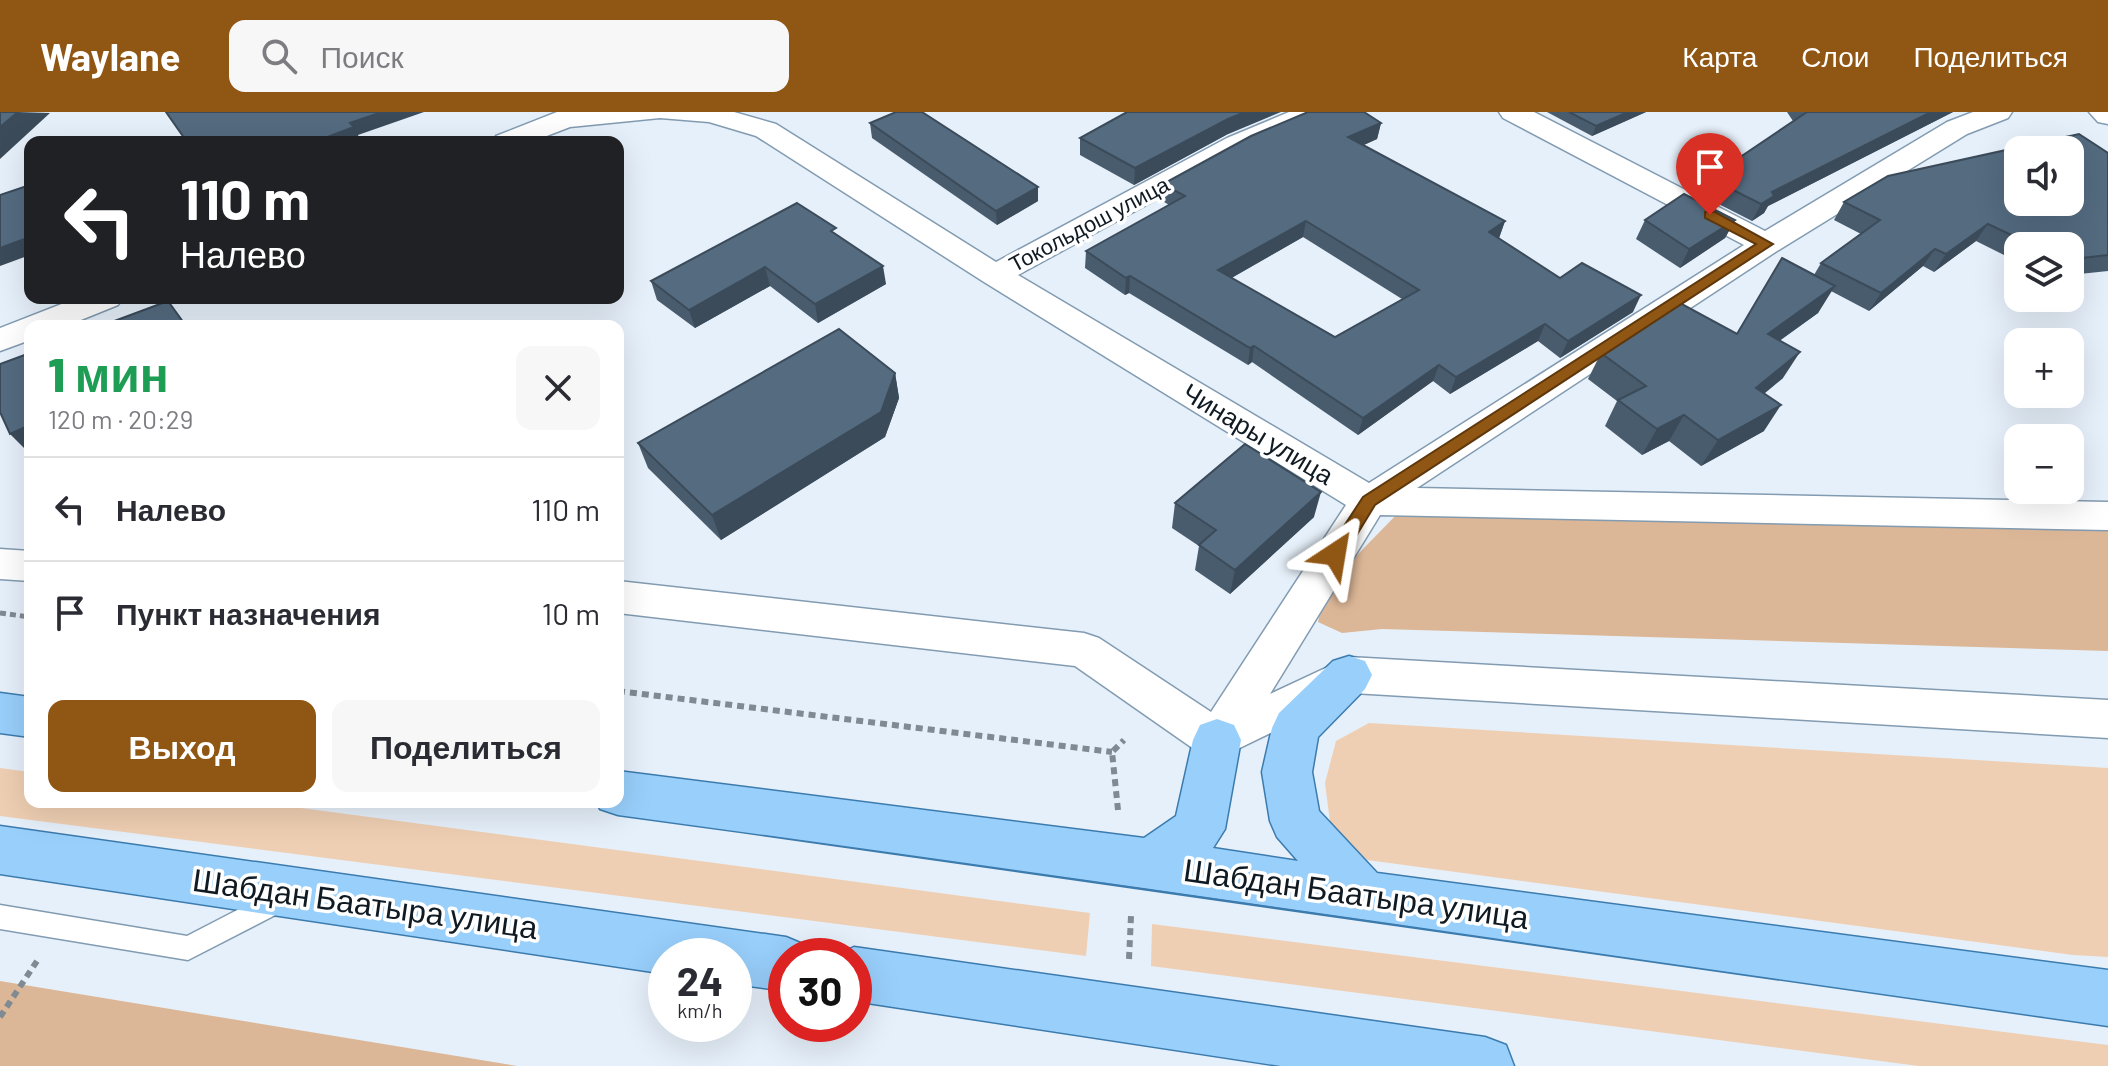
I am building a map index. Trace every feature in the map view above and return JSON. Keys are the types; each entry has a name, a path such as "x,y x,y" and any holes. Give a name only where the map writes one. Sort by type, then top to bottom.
{"main road":[{"path":"1349,675 1296,728 1287,772 1295,821 1363,896"},
{"path":"0,713 24,716"},
{"path":"1149,864 1199,829 1217,740"},
{"name":"Шабдан Баатыра улица","path":"624,794 2101,998"},
{"name":"Шабдан Баатыра улица","path":"0,850 648,944"},
{"path":"872,977 1126,1013 1268,1051 1485,1066"}],"street":[{"path":"522,136 574,116 651,112"},
{"name":"Чинары улица","path":"669,112 711,114 766,130 995,275 1369,501 2108,516"},
{"name":"Токольдош улица","path":"995,275 1237,144 1312,112"},
{"path":"1513,112 1766,244"},
{"path":"1217,740 1369,501 1766,244 1957,128 1998,112"},
{"path":"51,320 92,304"},
{"path":"0,340 24,331"},
{"path":"0,564 24,566"},
{"path":"624,598 1084,650 1217,740"},
{"path":"1217,740 1349,675 2108,719"}],"lane":[{"path":"0,917 188,948 292,893"}],"path":[{"path":"0,613 24,616"},
{"path":"624,692 1112,752"},
{"path":"1112,752 1124,740"},
{"path":"1112,752 1118,812"},
{"path":"1129,965 1131,916"},
{"path":"0,1017 59,927"}],"shaded area":[{"path":"1402,509 2108,525 2108,651 1382,629 1342,633 1318,622 1325,588"},
{"path":"1369,723 2108,768 2108,957 2073,955 1367,860 1330,822 1325,783 1336,741"},
{"path":"0,768 24,771 24,808 301,808 1090,913 1086,956 0,816"},
{"path":"1152,924 2108,1045 2108,1066 1919,1066 1151,966"},
{"path":"0,981 517,1066 0,1066"}],"building":[{"path":"0,112 18,112 0,127"},
{"path":"166,112 382,112 350,123 354,127 330,136 183,136"},
{"path":"896,112 922,112 1038,187 996,211 870,123"},
{"path":"1127,112 1245,112 1135,168 1080,138"},
{"path":"1308,112 1364,112 1381,123 1348,137 1505,221 1489,232 1560,278 1582,263 1641,295 1568,341 1545,324 1456,377 1439,365 1363,418 1254,346 1250,348 1130,276 1126,278 1086,251 1185,196 1163,184 1251,136","holes":["1306,221 1419,290 1335,337 1218,270"]},
{"path":"1569,112 1628,112 1596,126"},
{"path":"1807,112 1931,112 1772,192 1774,196 1761,204 1709,178"},
{"path":"2084,137 2108,153 2108,255 2084,258 2084,232 2005,232 1988,224 1946,254 1935,249 1881,293 1821,263 1880,220 1844,202 1888,176 2004,150 2004,216 2084,216"},
{"path":"24,187 24,239 0,248 0,195"},
{"path":"1684,194 1735,220 1689,249 1645,220"},
{"path":"797,203 836,228 831,231 883,266 815,304 765,267 689,310 651,281"},
{"path":"1782,258 1835,286 1768,334 1800,352 1756,388 1781,405 1718,440 1684,415 1657,429 1618,400 1646,386 1601,353 1678,302 1737,334"},
{"path":"160,304 170,304 182,320 117,320"},
{"path":"839,329 895,373 881,412 712,515 638,443"},
{"path":"24,355 24,428 10,434 0,412 0,364"},
{"path":"1245,444 1321,492 1235,570 1199,545 1216,530 1175,503"}],"route":[{"path":"1335,554 1369,501 1766,244 1710,215"}]}
